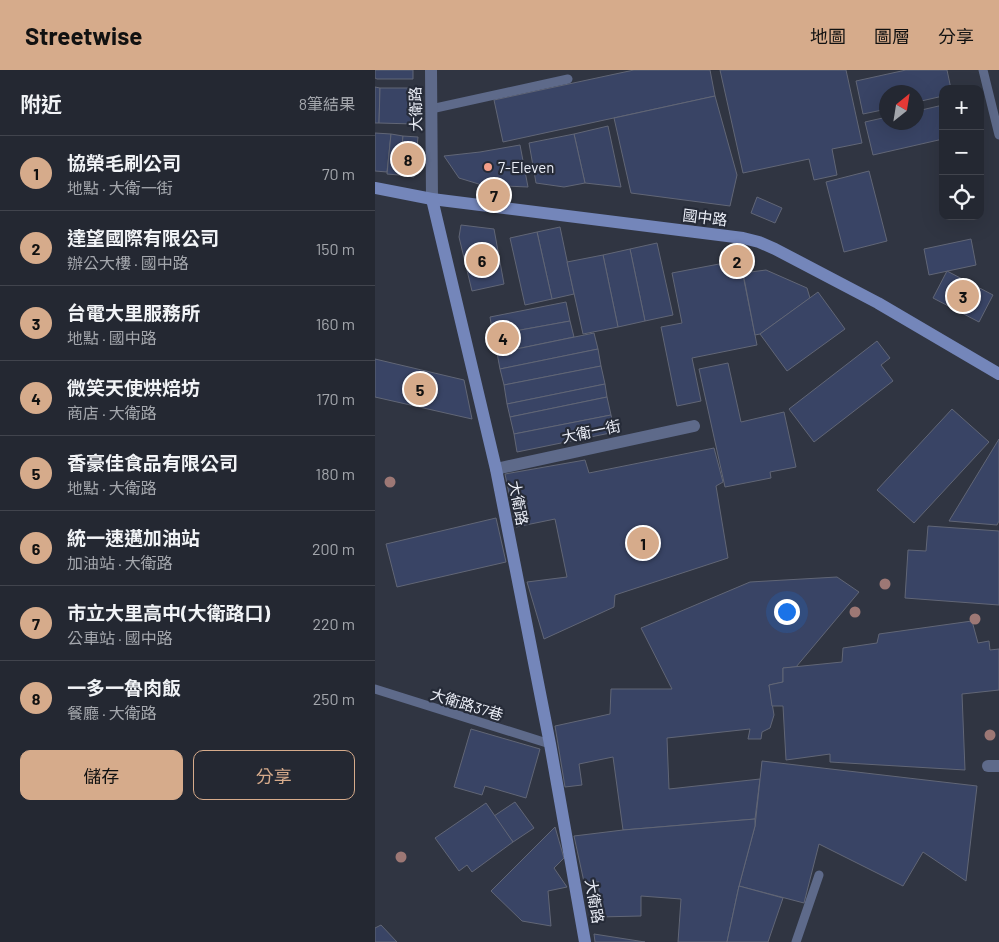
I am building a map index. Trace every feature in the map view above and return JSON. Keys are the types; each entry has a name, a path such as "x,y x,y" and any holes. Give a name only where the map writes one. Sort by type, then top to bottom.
{"street":[{"name":"大衛路","path":"431,70 432,199 496,469 550,744 585,942"},
{"name":"國中路","path":"375,188 432,199 743,238 759,242 877,303 999,374"},
{"name":"大衛一街","path":"496,469 694,426"}],"lane":[{"path":"983,70 999,135"},
{"path":"431,109 568,79"},
{"name":"大衛路37巷","path":"375,690 550,744"},
{"path":"796,942 819,874"}],"building":[{"path":"375,70 413,70 413,79 377,79 375,78"},
{"path":"634,70 710,70 715,96 503,142 494,100"},
{"path":"720,70 846,70 862,143 832,149 837,175 814,180 809,159 743,173"},
{"path":"906,70 947,70 950,85 939,85 939,97 924,100 924,85 879,85 879,111 863,114 856,81"},
{"path":"375,87 380,88 379,123 375,123"},
{"path":"380,88 415,88 414,124 379,123"},
{"path":"715,96 737,175 730,206 631,193 614,118"},
{"path":"939,106 939,140 873,155 865,122 879,119 879,130 924,130 924,109"},
{"path":"608,126 621,187 585,183 574,134"},
{"path":"375,133 391,134 387,172 375,171"},
{"path":"391,134 403,136 399,175 387,174"},
{"path":"574,134 585,183 564,187 536,183 529,143"},
{"path":"403,136 418,137 414,177 399,175"},
{"name":"7-Eleven","path":"520,145 528,187 482,185 459,178 444,156 480,152"},
{"path":"869,171 887,241 844,252 826,182"},
{"path":"757,197 782,208 775,223 751,213"},
{"path":"461,225 494,229 504,284 472,291 459,237"},
{"path":"560,227 574,294 552,299 537,232"},
{"path":"537,232 552,299 525,305 510,238"},
{"path":"971,239 976,265 929,275 924,249"},
{"path":"657,243 673,315 645,321 630,249"},
{"path":"630,249 645,321 618,327 603,255"},
{"path":"603,255 618,327 583,334 567,262"},
{"path":"740,260 757,345 692,358 701,401 677,406 661,327 682,323 672,273"},
{"path":"766,270 807,288 810,298 760,334 755,335 743,273"},
{"path":"947,271 993,295 979,322 933,298"},
{"path":"818,292 845,329 787,371 760,334"},
{"path":"566,302 570,321 493,335 490,317"},
{"path":"570,321 574,337 497,353 493,335"},
{"path":"594,333 598,349 500,369 497,353"},
{"path":"877,341 890,358 881,365 893,381 814,442 789,409"},
{"path":"598,349 601,366 504,385 500,369"},
{"path":"375,359 464,380 472,419 375,397"},
{"path":"728,363 741,422 784,412 796,467 770,472 771,478 725,487 699,369"},
{"path":"601,366 605,384 507,404 504,385"},
{"path":"605,384 607,397 510,417 507,404"},
{"path":"607,397 611,415 514,434 510,417"},
{"path":"952,409 989,442 914,523 877,490"},
{"path":"611,415 615,432 517,452 514,434"},
{"path":"999,439 999,521 997,525 949,521"},
{"path":"714,448 723,482 716,486 728,558 615,595 614,607 544,639 527,582 567,577 555,519 516,527 505,474 585,460 589,473"},
{"path":"496,518 506,562 397,587 386,544"},
{"path":"928,526 999,531 999,605 905,598 908,550 926,551"},
{"path":"837,577 859,592 796,667 783,668 783,682 769,685 774,715 770,728 762,732 761,739 748,739 750,729 667,738 669,789 760,779 755,819 623,830 613,757 579,764 582,785 565,787 555,726 610,714 611,689 672,689 641,628 750,582"},
{"path":"972,621 978,643 989,641 990,650 999,649 999,690 962,694 965,770 830,762 830,754 786,760 783,706 772,706 769,685 783,682 783,668 842,662 843,648 877,643 879,634"},
{"path":"471,729 540,749 526,798 485,786 482,795 454,787"},
{"path":"762,761 977,786 966,881 923,852 903,886 819,844 804,903 739,886 755,826"},
{"path":"515,802 534,828 513,842 494,816"},
{"path":"486,803 513,842 472,872 467,865 459,871 435,838"},
{"path":"755,819 755,826 727,942 678,942 681,899 641,896 641,916 599,917 599,882 584,882 574,836"},
{"path":"555,827 564,858 554,868 567,887 548,891 551,926 522,921 491,891"},
{"path":"739,886 783,898 768,942 727,942"},
{"path":"381,925 397,942 375,942 375,928"},
{"path":"594,934 645,942 595,942"}],"place":[{"name":"一多一魯肉飯","path":"408,159"},
{"name":"7-Eleven","path":"488,167"},
{"name":"市立大里高中(大衛路口)","path":"494,195"},
{"name":"統一速邁加油站","path":"482,260"},
{"name":"達望國際有限公司","path":"737,261"},
{"name":"台電大里服務所","path":"963,296"},
{"name":"微笑天使烘焙坊","path":"503,338"},
{"name":"香豪佳食品有限公司","path":"420,389"},
{"name":"協榮毛刷公司","path":"643,543"}]}
